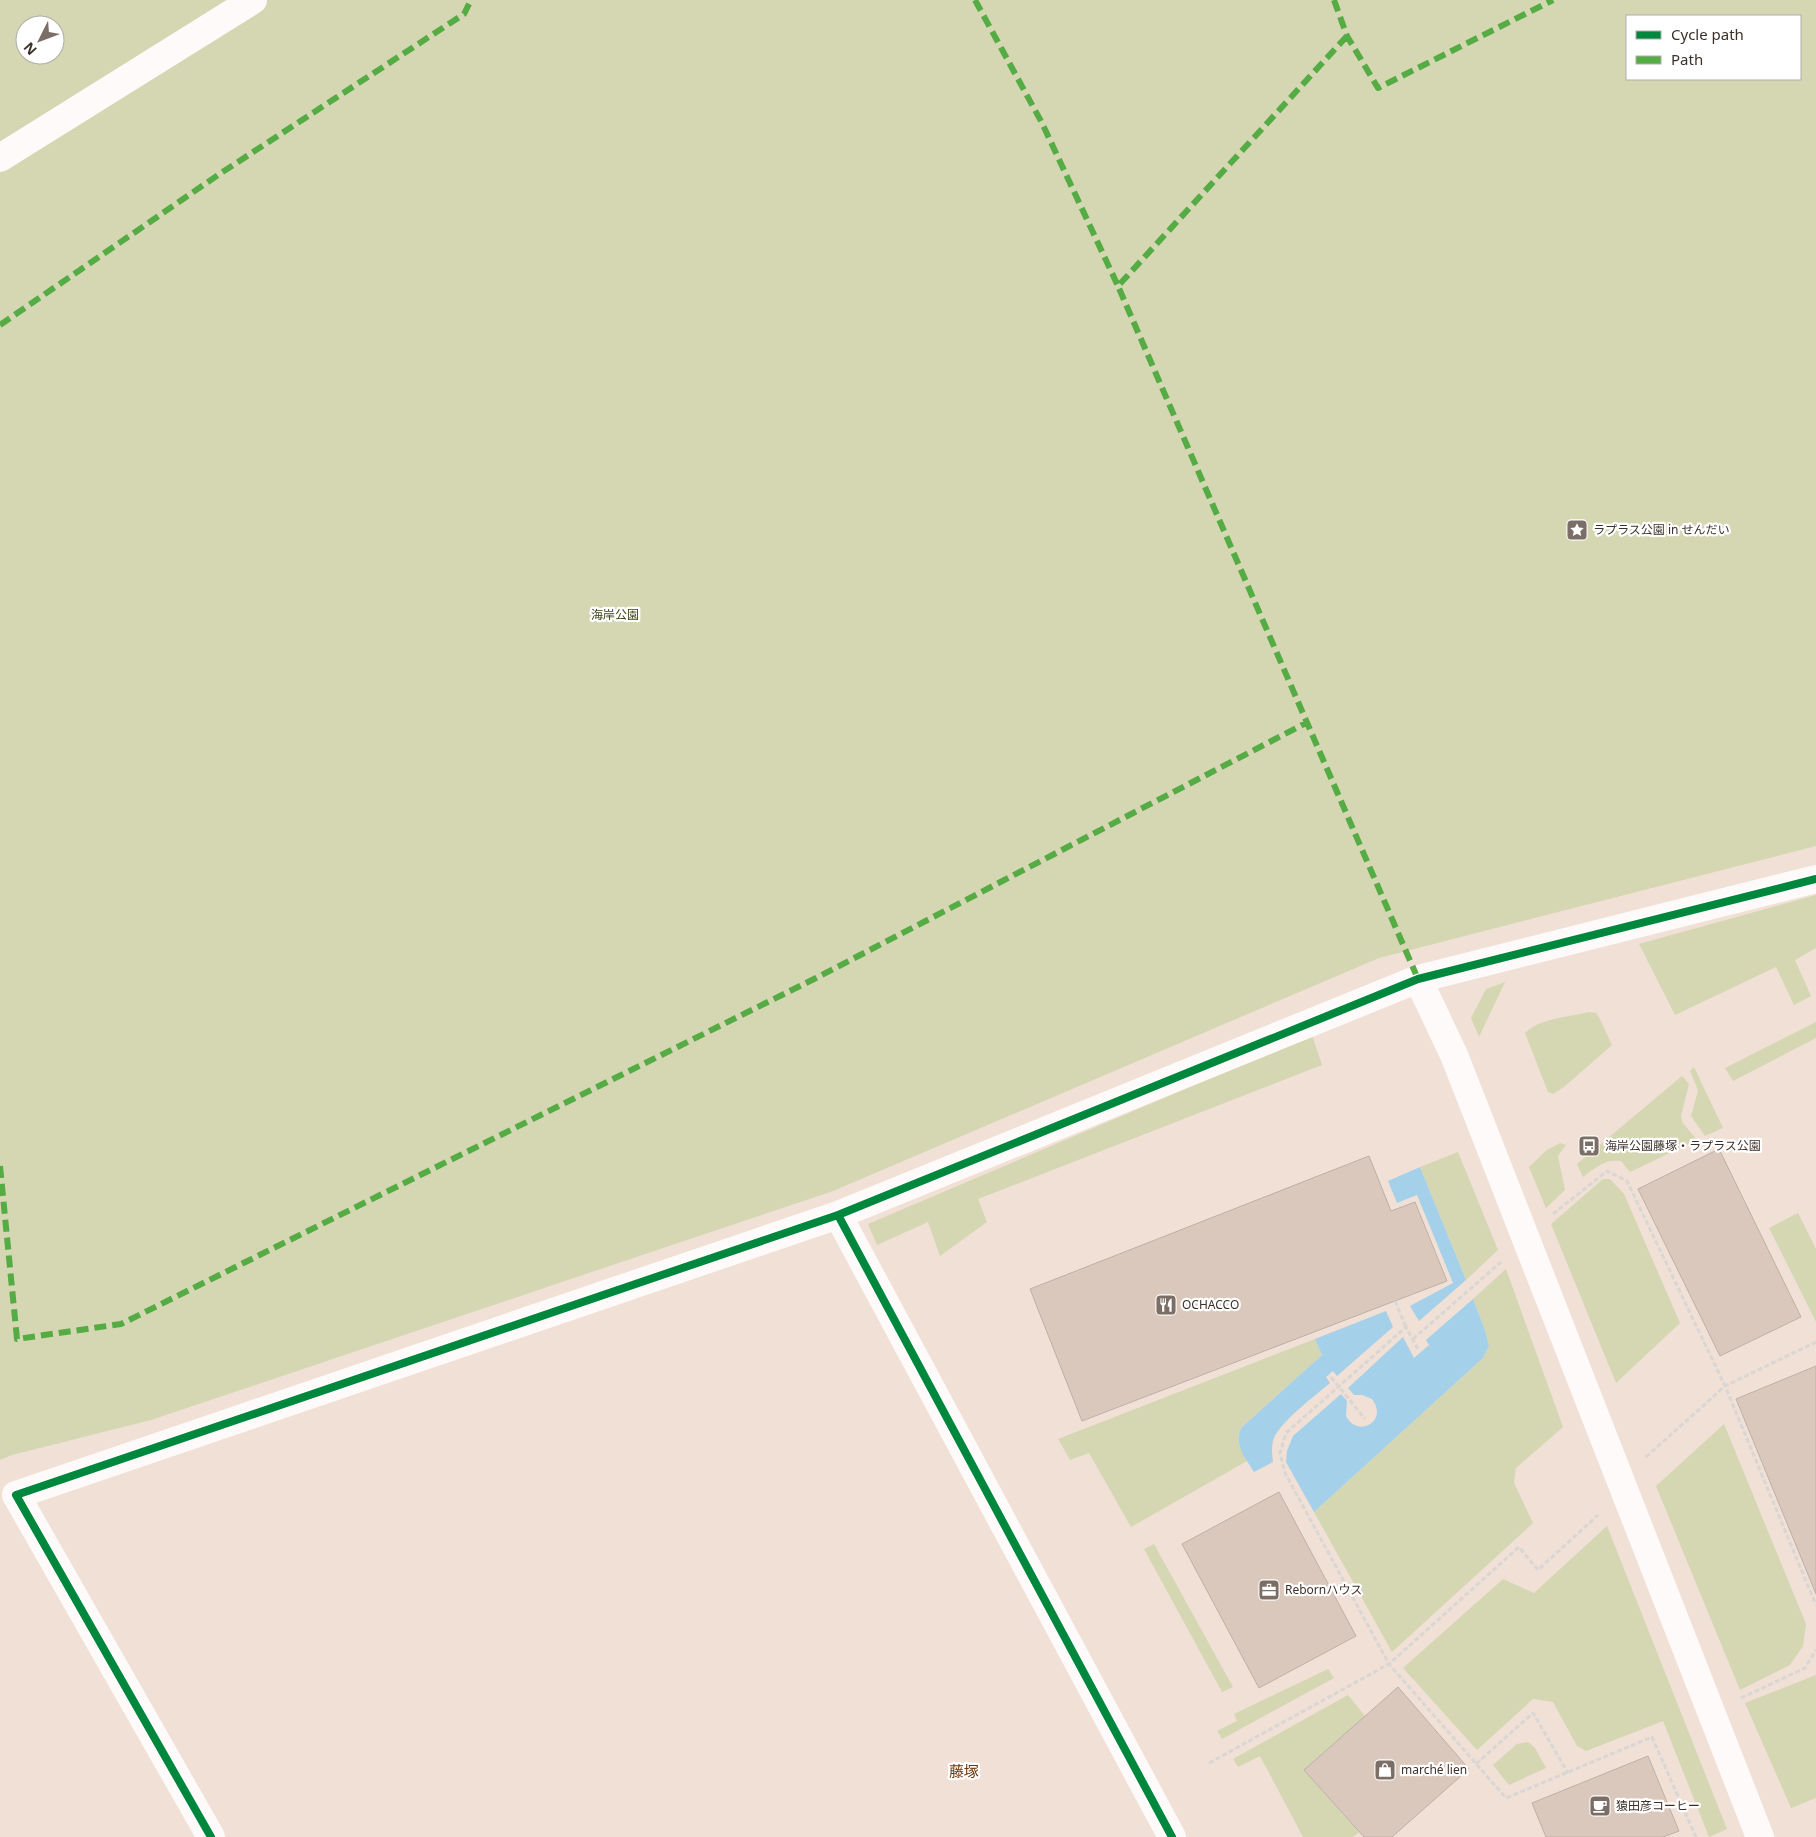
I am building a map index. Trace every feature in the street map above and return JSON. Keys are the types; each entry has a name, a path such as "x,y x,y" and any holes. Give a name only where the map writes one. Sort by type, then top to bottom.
{"street":[{"path":"0,158 253,0"},
{"path":"211,1837 8,1498 838,1215 1418,979 1816,879"},
{"path":"1418,979 1454,1055 1760,1837"},
{"path":"838,1215 1172,1837"}],"path":[{"path":"1546,1220 1607,1171 1627,1181 1725,1386 1816,1606"},
{"path":"1413,1340 1508,1255"},
{"path":"1395,1301 1418,1349"},
{"path":"1406,1327 1286,1433 1280,1453 1285,1473 1389,1664 1506,1798 1652,1737 1696,1837"},
{"path":"1640,1462 1725,1386 1816,1342"},
{"path":"1331,1377 1365,1419"},
{"path":"1209,1763 1389,1664 1519,1547 1538,1570 1600,1512"},
{"path":"1738,1700 1805,1668 1816,1650"},
{"path":"1476,1764 1532,1713 1568,1773"}],"green space":[{"name":"海岸公園","path":"0,0 1816,0 1816,846 1379,958 833,1191 151,1420 12,1455 0,1460"},
{"path":"1816,895 1816,948 1795,960 1811,996 1794,1005 1776,967 1675,1015 1639,944"},
{"path":"1505,982 1479,1037 1471,1018 1486,989"},
{"path":"1590,1012 1596,1013 1600,1019 1612,1045 1564,1087 1553,1094 1548,1092 1525,1033 1531,1028 1547,1021"},
{"path":"1816,1022 1816,1038 1733,1081 1725,1068"},
{"path":"1312,1035 1322,1065 978,1199 987,1222 940,1256 928,1222 877,1245 868,1224"},
{"path":"1694,1067 1723,1128 1705,1136 1691,1116 1698,1091 1690,1071"},
{"path":"1682,1076 1689,1084 1681,1116 1682,1122 1697,1140 1630,1172 1621,1161 1610,1161 1583,1177 1577,1164"},
{"path":"1560,1143 1566,1145 1558,1156 1565,1190 1546,1208 1529,1167 1547,1150"},
{"path":"1458,1152 1498,1250 1466,1280 1420,1167"},
{"path":"1603,1179 1610,1179 1624,1194 1680,1323 1616,1383 1551,1224"},
{"path":"1798,1213 1816,1249 1816,1322 1769,1228"},
{"path":"1506,1269 1563,1427 1516,1468 1514,1483 1533,1523 1392,1652 1314,1512 1483,1358 1489,1346 1473,1299"},
{"path":"1315,1339 1322,1355 1242,1427 1238,1440 1247,1461 1131,1527 1089,1453 1070,1460 1058,1439"},
{"path":"1724,1424 1806,1624 1803,1646 1790,1665 1740,1690 1656,1486"},
{"path":"1607,1526 1727,1829 1709,1837 1663,1721 1586,1751 1577,1746 1553,1702 1533,1699 1477,1750 1403,1668 1503,1579 1534,1593"},
{"path":"1154,1544 1233,1687 1222,1692 1144,1549"},
{"path":"1328,1669 1334,1678 1222,1739 1217,1731 1237,1721 1234,1714"},
{"path":"1816,1675 1816,1798 1791,1808 1745,1703"},
{"path":"1348,1695 1365,1716 1304,1770 1359,1832 1353,1837 1303,1837 1260,1756 1238,1767 1233,1759"},
{"path":"1528,1742 1535,1748 1546,1768 1509,1785 1493,1765 1517,1744"}],"water":[{"path":"1420,1167 1466,1280 1419,1321 1410,1306 1453,1283 1417,1195 1397,1203 1388,1181"},
{"path":"1473,1299 1489,1346 1483,1358 1314,1512 1286,1462 1287,1451 1293,1436 1341,1394 1347,1401 1346,1416 1351,1423 1364,1427 1370,1424 1377,1414 1372,1399 1362,1395 1354,1395 1348,1388 1403,1337 1414,1358 1429,1345 1426,1340"},
{"path":"1386,1311 1393,1327 1337,1376 1333,1371 1326,1377 1330,1383 1299,1409 1278,1431 1272,1444 1273,1462 1254,1472 1239,1445 1239,1433 1242,1427 1322,1355 1315,1339"}],"building":[{"path":"1719,1149 1801,1317 1720,1356 1638,1189"},
{"path":"1369,1156 1391,1211 1415,1202 1447,1281 1082,1421 1030,1289"},
{"path":"1816,1366 1816,1594 1736,1399"},
{"name":"Rebornハウス","path":"1279,1492 1356,1636 1259,1688 1182,1544"},
{"path":"1398,1687 1469,1769 1392,1837 1364,1837 1304,1770"},
{"path":"1648,1756 1679,1831 1663,1837 1546,1837 1532,1803"}],"marked path":[{"path":"0,325 218,175 464,14 471,0"},
{"path":"975,0 1042,123 1118,286"},
{"path":"1334,0 1347,36 1378,88 1553,0"},
{"path":"1347,36 1118,286 1418,979"},
{"path":"0,1166 17,1339 121,1324 816,978 1306,723"}],"cycle path":[{"path":"838,1215 1418,979 1816,879"},
{"path":"211,1837 16,1495 838,1215 1172,1837"}],"place":[{"name":"ラプラス公園 in せんだい","path":"1577,530"},
{"name":"海岸公園藤塚・ラプラス公園","path":"1589,1146"},
{"name":"OCHACCO","path":"1166,1305"},
{"name":"Rebornハウス","path":"1269,1590"},
{"name":"marché lien","path":"1385,1770"},
{"name":"猿田彦コーヒー","path":"1600,1806"}],"district":[{"name":"藤塚","path":"964,1772"}]}
